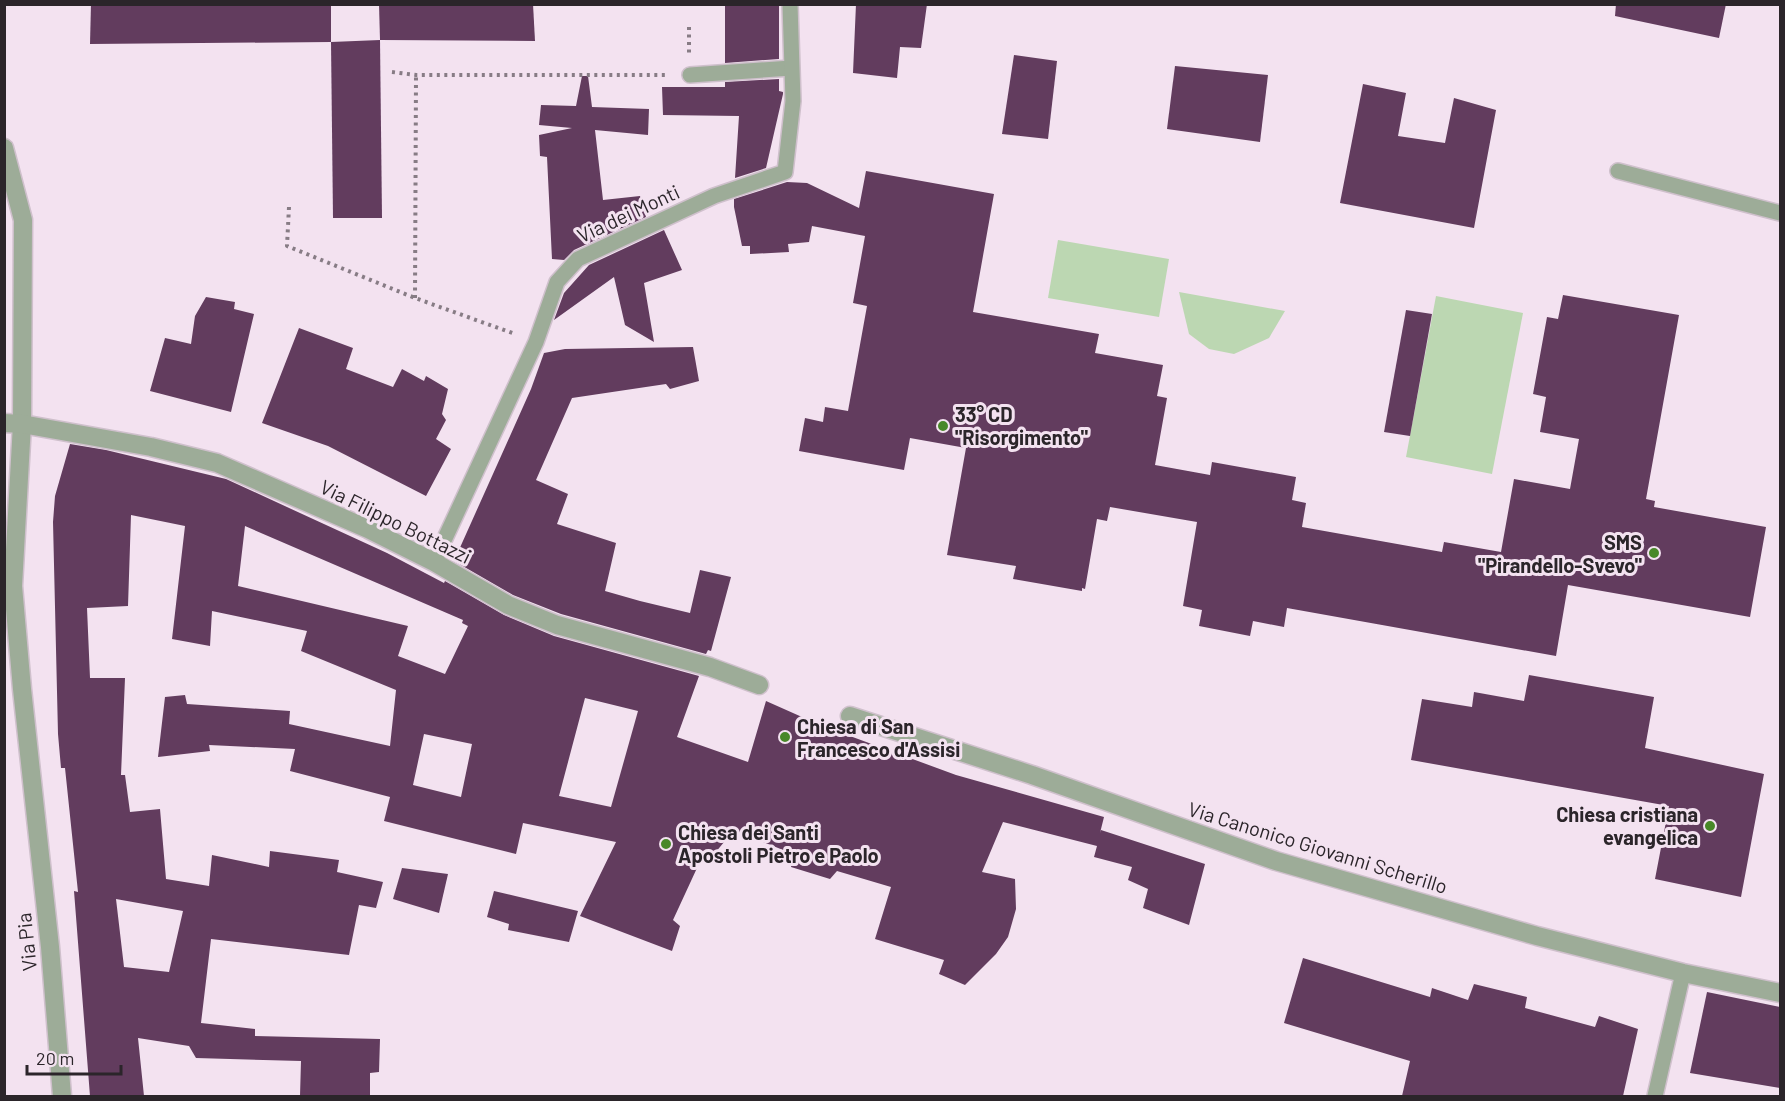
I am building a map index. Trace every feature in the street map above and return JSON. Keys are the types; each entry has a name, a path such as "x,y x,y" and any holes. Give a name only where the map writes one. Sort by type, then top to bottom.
{"street":[{"name":"Via Pia","path":"4,148 23,220 13,424 14,586 22,689 50,947 62,1096"},
{"name":"Via Filippo Bottazzi","path":"13,424 151,447 217,463 368,528 508,604 557,625 710,667 759,685"},
{"name":"Via Canonico Giovanni Scherillo","path":"850,716 1032,775 1276,861 1537,936 1683,973 1780,993"}],"lane":[{"name":"Via dei Monti","path":"434,562 536,342 558,282 578,259 714,196 785,172 794,101 790,4"},
{"path":"690,75 791,68"},
{"path":"1618,171 1780,213"},
{"path":"1654,1096 1683,973"}],"path":[{"path":"392,72 416,75 690,75"},
{"path":"415,298 416,75"},
{"path":"289,207 287,246 415,298 536,342"}],"green space":[{"path":"1058,240 1169,259 1159,317 1048,298"},
{"path":"1179,292 1285,311 1269,338 1234,354 1209,349 1189,334"},
{"path":"1436,296 1523,313 1492,474 1406,457"}],"building":[{"path":"91,4 331,4 331,42 90,44"},
{"path":"379,4 533,4 535,41 380,40"},
{"path":"725,4 779,4 779,59 725,63"},
{"path":"856,4 927,4 921,48 900,47 897,78 853,73"},
{"path":"1616,4 1726,4 1719,38 1615,16"},
{"path":"380,40 382,218 333,218 331,42"},
{"path":"1014,55 1057,61 1048,139 1002,134"},
{"path":"1175,66 1268,75 1260,142 1167,129"},
{"path":"582,76 588,76 592,107 649,109 648,135 595,130 603,200 640,196 646,217 574,250 564,260 552,259 547,157 540,156 539,135 572,128 539,125 541,105 576,106"},
{"path":"779,79 779,91 783,94 766,168 735,178 739,116 663,115 662,87 725,87 725,82"},
{"path":"1363,84 1406,93 1398,136 1445,143 1454,98 1496,110 1474,228 1340,203"},
{"path":"866,171 994,194 973,312 1099,334 1095,353 1163,365 1157,396 1167,398 1155,465 1210,475 1212,462 1296,477 1292,500 1306,503 1302,527 1442,552 1444,542 1501,552 1514,479 1570,489 1579,439 1540,432 1546,397 1533,394 1547,317 1558,319 1563,295 1679,315 1646,499 1655,501 1654,507 1766,527 1750,617 1568,585 1556,656 1287,608 1284,627 1253,621 1250,636 1199,626 1202,610 1183,606 1197,522 1110,507 1107,521 1097,519 1085,589 1082,588 1082,591 1013,579 1016,566 947,555 966,448 910,438 904,470 799,451 805,418 823,422 825,407 848,411 867,306 853,303 865,236 812,226 809,242 788,244 789,252 750,254 750,246 742,246 734,199 787,182 807,183 859,208"},
{"path":"664,230 682,270 644,283 654,342 625,325 614,277 554,320 564,293 589,265"},
{"path":"206,297 235,302 234,309 254,314 231,412 150,391 165,338 191,344 195,316"},
{"path":"1406,310 1432,314 1410,436 1384,432"},
{"path":"299,328 353,348 346,369 393,387 402,369 424,381 426,376 448,389 442,414 446,420 436,439 451,449 426,496 328,446 262,423"},
{"path":"693,347 699,381 670,389 666,384 572,398 536,480 568,494 557,524 616,543 605,591 690,613 700,570 731,577 711,651 708,650 706,654 561,614 513,595 454,561 531,389 544,353 565,349"},
{"path":"70,444 106,450 226,479 387,553 444,583 445,581 504,615 554,636 699,676 677,737 748,762 766,701 820,725 956,775 1104,817 1100,833 1101,830 1205,864 1189,925 1143,908 1148,889 1128,880 1132,867 1094,857 1097,846 1003,822 982,872 1015,879 1016,909 1008,937 996,954 965,985 939,974 944,960 875,939 891,887 837,871 830,879 791,867 793,854 734,830 715,853 703,855 673,920 680,926 672,951 580,916 616,842 523,823 516,854 384,821 390,797 290,771 295,749 209,745 210,751 158,757 165,697 185,695 187,704 290,711 289,724 390,746 396,690 301,651 307,631 212,611 210,646 172,639 185,526 131,515 128,606 87,608 90,678 125,678 121,775 125,775 130,812 160,809 166,879 209,886 212,855 269,867 270,851 339,860 337,872 383,882 376,908 359,905 349,955 211,939 201,1023 255,1029 255,1036 380,1039 379,1072 370,1073 370,1096 300,1096 301,1061 196,1058 189,1046 138,1038 144,1096 90,1096 74,891 78,892 65,768 61,768 58,734 53,522 55,496","holes":["245,526 463,620 462,623 468,626 445,674 398,656 408,626 238,586","585,698 638,711 611,807 559,796","424,734 472,744 461,797 413,785","116,899 183,911 169,972 124,967"]},
{"path":"1529,675 1654,697 1645,748 1764,774 1741,897 1655,879 1669,806 1411,760 1422,699 1472,707 1474,692 1524,701"},
{"path":"402,868 448,874 439,913 393,899"},
{"path":"494,891 578,911 569,942 508,930 509,924 487,917"},
{"path":"1303,958 1430,997 1432,988 1468,1000 1474,984 1527,997 1525,1008 1595,1027 1599,1016 1638,1029 1623,1096 1402,1096 1410,1061 1284,1023"},
{"path":"1707,992 1780,1007 1780,1088 1690,1073"}],"place":[{"name":"33° CD \"Risorgimento\"","path":"943,426"},
{"name":"SMS \"Pirandello-Svevo\"","path":"1654,553"},
{"name":"Chiesa di San Francesco d'Assisi","path":"785,737"},
{"name":"Chiesa cristiana evangelica","path":"1710,826"},
{"name":"Chiesa dei Santi Apostoli Pietro e Paolo","path":"666,844"}]}
